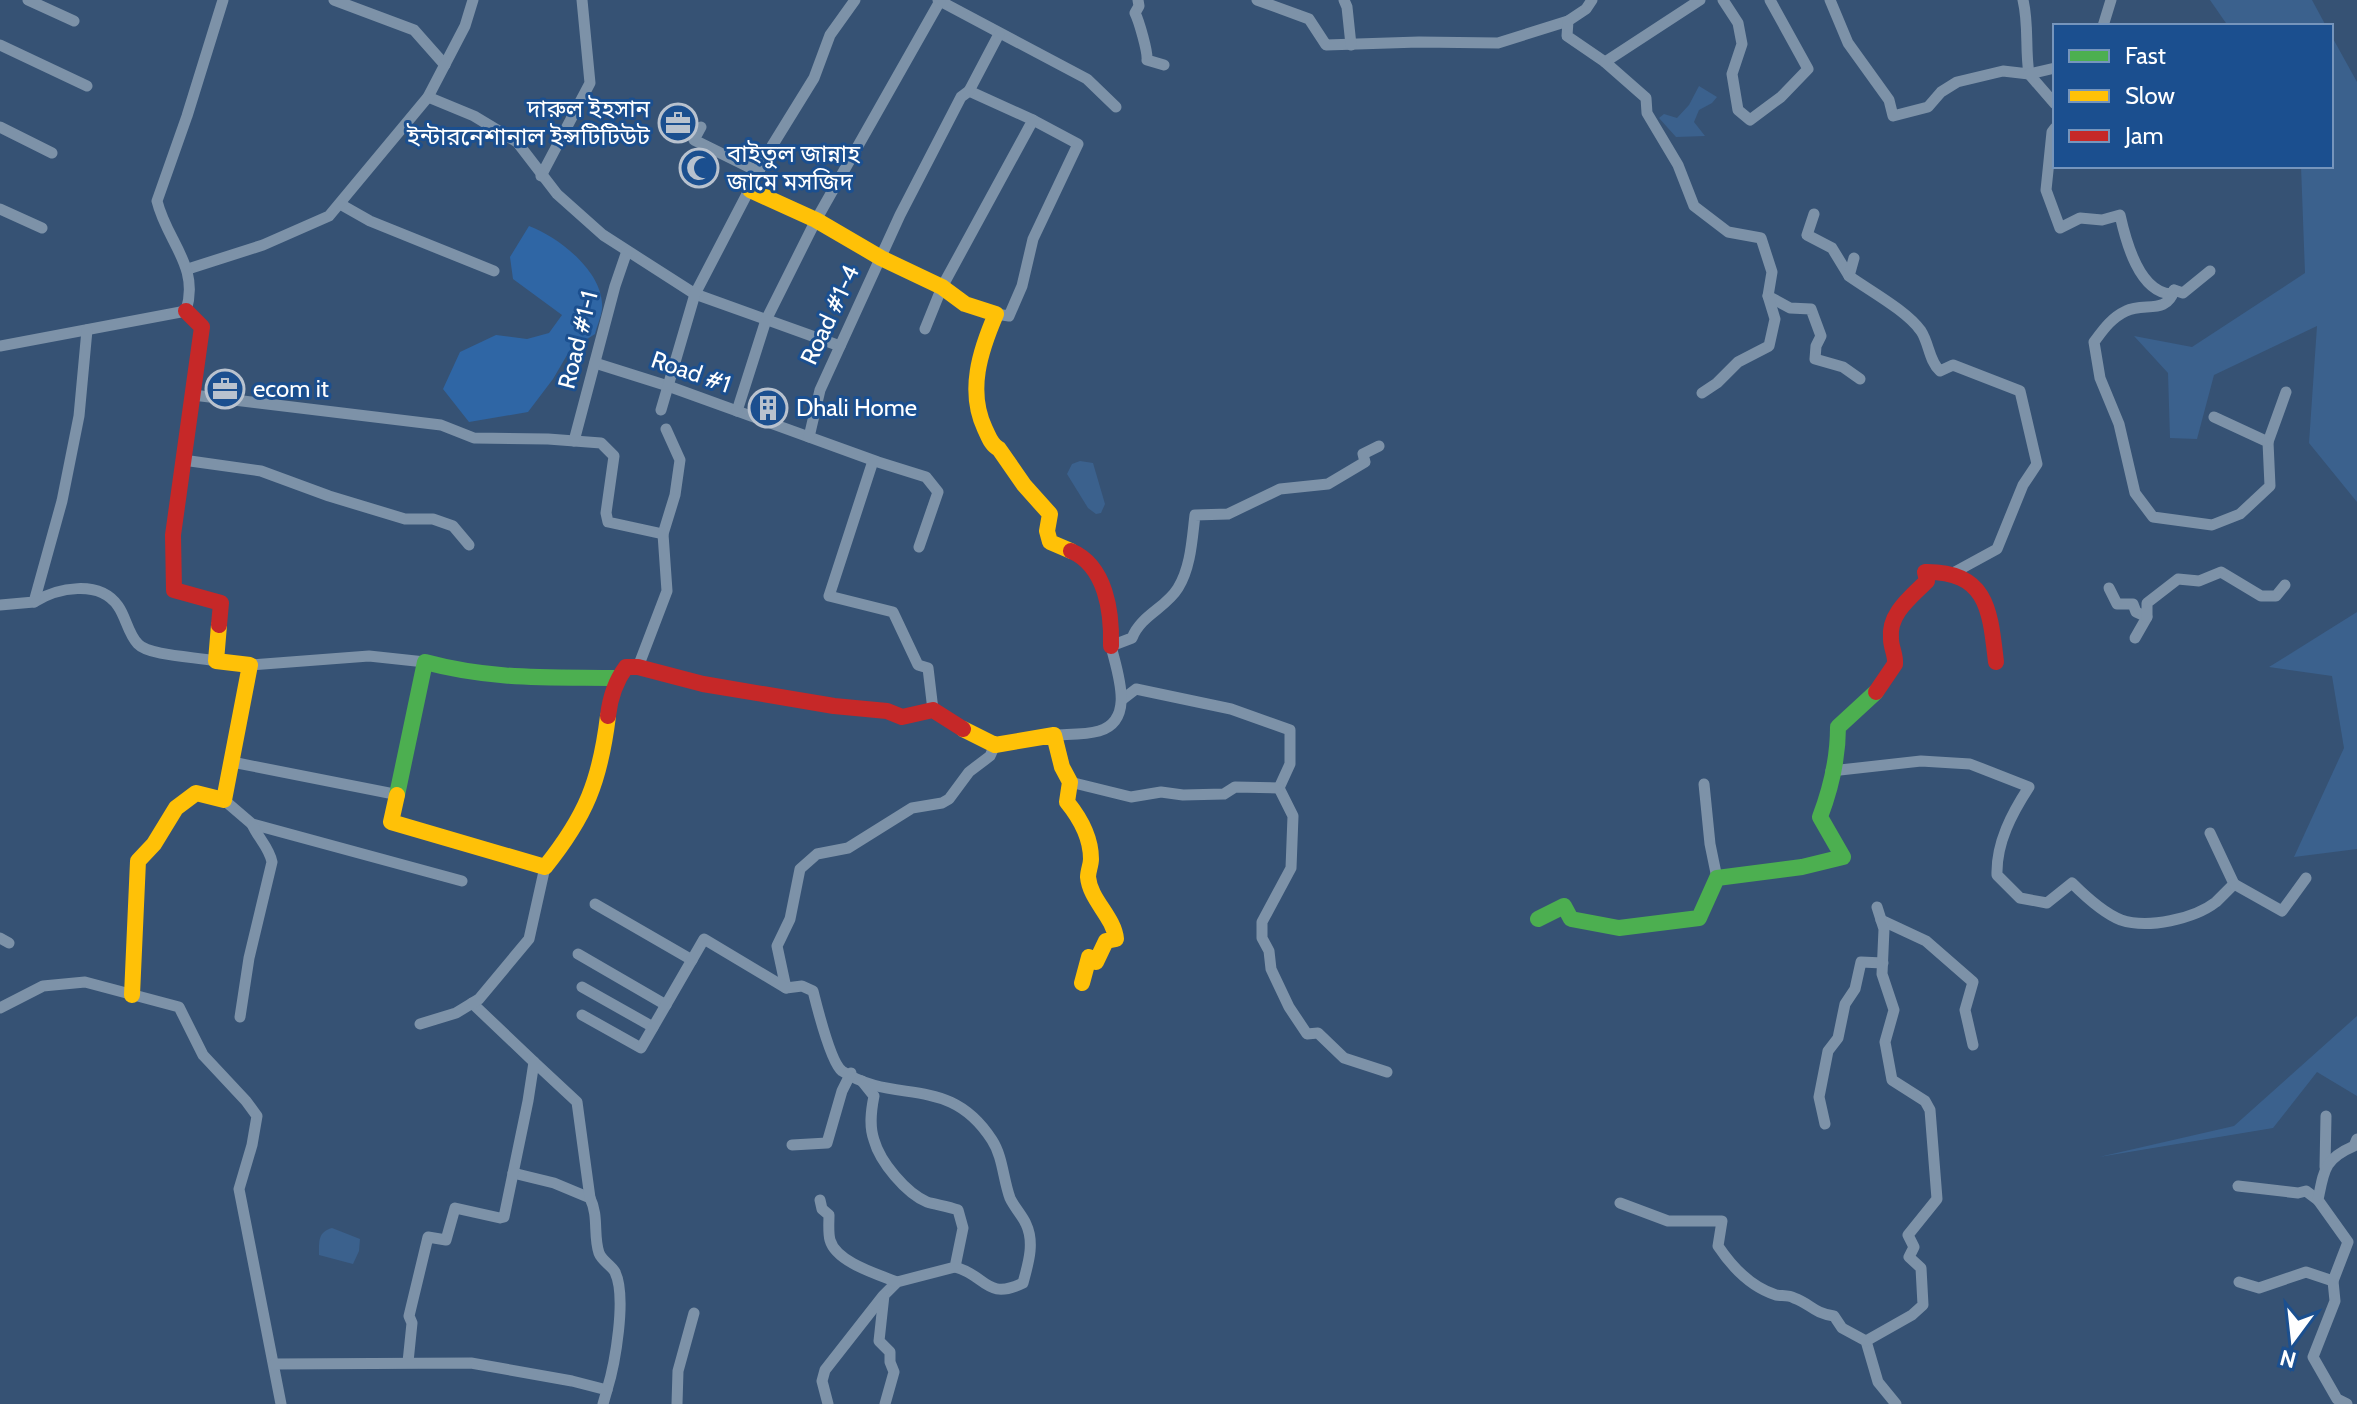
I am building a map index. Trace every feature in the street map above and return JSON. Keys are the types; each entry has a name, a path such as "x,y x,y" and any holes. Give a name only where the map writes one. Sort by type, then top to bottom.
{"street":[{"path":"28,0 74,21"},
{"path":"186,311 191,294 188,269 160,214 157,201 223,0"},
{"path":"334,0 414,30 445,65"},
{"path":"188,269 263,245 329,216 428,97 465,26 473,0"},
{"path":"541,176 590,83 582,0"},
{"path":"661,410 695,294 759,172 814,78 830,35 855,0"},
{"path":"1138,0 1135,13 1140,22 1140,37 1148,50 1147,60 1164,65"},
{"path":"1257,0 1309,19 1326,45 1498,43 1568,21 1586,9 1592,0"},
{"path":"1344,0 1351,45"},
{"path":"1605,62 1700,0"},
{"path":"1723,0 1738,23 1742,44 1732,74 1738,110 1750,120 1781,97 1808,69 1770,0"},
{"path":"1830,0 1848,43 1889,100 1893,116 1928,107 1941,92 1957,82 2003,71 2029,74 2053,68"},
{"path":"2023,0 2028,20 2026,55 2029,74 2053,102"},
{"path":"2104,24 2111,0"},
{"path":"737,411 766,320 816,220 939,1 1087,79 1116,107"},
{"path":"1568,21 1567,36 1605,62 1646,98 1647,113 1678,165 1694,206 1728,232 1761,238 1772,272 1768,296 1775,319 1769,346 1738,362 1702,393"},
{"name":"Road #1-4","path":"809,437 820,390 900,215 961,97 969,91 999,34"},
{"path":"0,45 87,86"},
{"path":"750,190 816,220 881,258 942,287 965,304 1009,316 1022,286 1033,239 1078,144 969,91"},
{"path":"428,97 474,116 517,142 541,176 603,235 695,294 840,346"},
{"path":"925,329 942,287 1033,120"},
{"path":"0,127 52,153"},
{"path":"701,127 694,140 759,172"},
{"path":"2053,131 2041,193 2060,228 2080,218 2102,220 2120,215 2144,281 2162,294 2171,294 2174,290"},
{"path":"340,204 370,221 494,271"},
{"path":"0,209 42,228"},
{"path":"1814,214 1807,235 1832,248 1849,276 1920,329 1930,348 1934,365 1940,371 1953,365 2020,391 2037,464 2023,485 1997,549 1953,573"},
{"name":"Road #1-1","path":"574,441 627,251"},
{"path":"1849,276 1854,258"},
{"path":"2174,290 2183,293 2210,271"},
{"path":"2174,290 2171,299 2161,307 2127,310 2107,324 2094,342 2100,378 2119,424 2135,493 2153,517 2212,525 2240,514 2270,486 2268,442 2286,392"},
{"path":"1768,296 1790,308 1811,309 1821,336 1815,359 1843,367 1860,379"},
{"path":"0,346 186,311"},
{"path":"186,311 202,327 173,535 174,590 221,603 216,661"},
{"path":"873,461 829,596 893,612 918,665 928,668 933,710 950,723 995,745 1101,731 1118,716 1123,699 1111,646 1112,623 1103,590 1089,565 1079,556 1050,542 1047,531 1050,514 1024,485 999,449 993,446 976,410 980,351 996,314"},
{"path":"34,602 62,501 76,430 87,330"},
{"name":"Road #1","path":"595,363 926,477 938,492 919,547"},
{"path":"193,395 441,425 474,438 601,443 614,456 606,513 608,522 663,534"},
{"path":"2214,417 2268,442"},
{"path":"638,667 667,591 663,534 675,495 680,460 666,429"},
{"path":"1111,646 1132,638 1137,626 1178,589 1190,556 1195,515 1228,514 1280,489 1328,484 1365,462 1363,454 1379,446"},
{"path":"183,460 261,471 405,519 433,519 453,526 469,545"},
{"path":"1717,878 1802,867 1843,857 1820,817 1833,783 1831,771 1838,749 1838,727 1878,688 1894,666 1896,655 1891,642 1892,617 1927,581 1925,572 1953,573 1977,585 1990,615 1996,662"},
{"path":"2135,638 2147,617 2147,603 2178,579 2199,581 2221,572 2261,596 2276,596 2285,585"},
{"path":"0,605 34,602 75,587 90,589 117,604 138,645 150,651 216,661 250,665 369,656 425,662 462,672 499,677 616,678"},
{"path":"2109,588 2117,604 2133,604 2136,612 2147,617"},
{"path":"425,662 391,822 545,867"},
{"path":"224,800 250,665"},
{"path":"420,1024 456,1013 479,999 529,939 545,867 588,805 603,758 616,678 626,667 638,667 703,684 834,706 887,711 902,717 933,710"},
{"path":"1123,699 1136,689 1175,696 1231,709 1290,730 1290,764 1279,788"},
{"path":"1054,735 1062,767 1070,782 1067,802 1082,821 1093,864 1088,877 1098,902 1115,929 1116,939 1106,941 1096,962 1089,957 1082,983"},
{"path":"786,988 777,946 790,919 800,869 817,854 848,848 912,808 949,799 969,772 990,756 995,745"},
{"path":"1831,771 1921,761 1970,764 2029,787 2014,809 1996,856 1997,875 2020,898 2047,903 2072,883 2087,898 2118,919 2138,924 2186,916 2214,903 2234,884"},
{"path":"232,762 399,795"},
{"path":"1070,782 1131,797 1161,792 1224,794 1235,787 1279,788"},
{"path":"1538,919 1564,906 1571,919 1619,928 1699,918 1717,878 1704,784"},
{"path":"1279,788 1293,816 1291,868 1262,922 1262,938 1269,951 1271,969 1289,1007 1307,1034 1318,1033 1344,1058 1387,1072"},
{"path":"132,995 138,861 149,853 159,839 175,809 196,793 224,800 252,824 462,881"},
{"path":"240,1017 249,958 272,862 269,850 258,839 252,824"},
{"path":"2210,833 2234,884 2282,911 2306,878"},
{"path":"595,904 692,960"},
{"path":"1866,1341 1912,1315 1923,1305 1921,1268 1909,1257 1914,1247 1908,1235 1937,1199 1930,1110 1925,1101 1892,1080 1885,1042 1894,1010 1882,974 1884,929 1877,907"},
{"path":"1881,920 1926,941 1973,982 1965,1010 1973,1045"},
{"path":"582,1015 641,1048 704,939 786,988 802,986 813,991 825,1037 840,1070 862,1081 874,1096 870,1114 874,1141 894,1175 919,1197 958,1210 963,1228 955,1267"},
{"path":"578,954 666,1005"},
{"path":"1825,1124 1819,1097 1828,1051 1838,1038 1845,1004 1855,989 1861,962 1883,963"},
{"path":"0,1008 43,986 85,982 179,1007 203,1055 257,1116 239,1189 281,1404"},
{"path":"582,987 653,1027"},
{"path":"472,1003 577,1102 590,1198 596,1210 599,1255 614,1271 620,1290 615,1364 603,1404"},
{"path":"408,1362 412,1323 409,1316 428,1237 446,1240 455,1208 502,1218 534,1062"},
{"path":"792,1145 827,1143 842,1091 851,1073"},
{"path":"828,1404 822,1381 825,1370 897,1282 955,1267 967,1270 974,1279 995,1291 1008,1291 1023,1283 1031,1252 1028,1226 1011,1198 993,1142 972,1114 953,1101 862,1081"},
{"path":"2318,1200 2325,1167 2326,1116"},
{"path":"2325,1167 2336,1154 2354,1146 2357,1139"},
{"path":"513,1173 554,1183 590,1198"},
{"path":"2238,1186 2298,1193 2306,1191 2352,1238 2333,1281 2335,1301 2313,1357 2343,1403 2357,1392"},
{"path":"820,1200 822,1209 829,1215 830,1241 848,1262 897,1282"},
{"path":"1620,1203 1668,1221 1722,1221 1718,1246 1730,1264 1753,1284 1774,1294 1795,1298 1818,1314 1834,1316 1842,1328 1866,1341 1878,1382 1896,1404"},
{"path":"2239,1282 2259,1288 2306,1272 2333,1281"},
{"path":"884,1295 879,1341 890,1352 894,1372 885,1404"},
{"path":"677,1404 678,1371 694,1313"},
{"path":"274,1364 471,1363 607,1390"}],"shaded area":[{"path":"2210,0 2312,0 2325,24 2227,24"},
{"path":"2333,39 2357,82 2357,502 2309,443 2317,326 2214,375 2197,439 2170,438 2168,373 2134,336 2192,347 2305,273 2301,168 2333,168"},
{"path":"1699,86 1717,97 1699,110 1694,122 1705,136 1676,137 1659,118 1664,114 1677,118 1689,105"},
{"path":"529,226 566,248 588,270 601,296 600,318 595,334 570,350 528,412 469,422 443,389 460,352 496,335 527,339 549,333 562,315 513,279 510,257"},
{"path":"1080,461 1093,463 1105,504 1101,513 1096,514 1088,508 1067,474 1072,464"},
{"path":"2357,612 2357,849 2294,857 2344,748 2332,676 2269,667"},
{"path":"2357,1016 2357,1096 2317,1072 2273,1128 2099,1157 2234,1126"},
{"path":"332,1228 360,1239 353,1264 319,1255 319,1241"}],"traffic: fast":[{"path":"397,795 425,662 497,675 616,678"},
{"path":"1538,919 1564,906 1571,919 1619,928 1699,918 1717,878 1802,867 1843,857 1820,817 1833,773 1838,727 1876,692"}],"traffic: slow":[{"path":"750,190 816,220 881,258 942,287 965,304 996,314 978,371 976,386 980,415 992,443 1050,514 1047,531 1050,542 1071,551"},
{"path":"132,995 138,861 154,844 176,808 196,793 224,800 250,665 216,661 219,625"},
{"path":"397,795 391,822 545,867 571,831 589,797 601,760 608,716"},
{"path":"963,729 995,745 1054,735 1062,767 1070,782 1067,802 1080,821 1089,843 1090,885 1111,923 1116,939 1106,941 1096,962 1089,957 1082,983"}],"traffic: jam":[{"path":"186,311 202,327 173,535 174,590 221,603 219,625"},
{"path":"1071,551 1083,558 1099,579 1108,605 1111,646"},
{"path":"1876,692 1895,664 1891,639 1893,622 1902,607 1927,581 1925,572 1946,573 1962,578 1974,587 1988,611 1996,662"},
{"path":"608,716 622,673 626,667 638,667 703,684 834,706 887,711 902,717 933,710 963,729"}],"place":[{"name":"দারুল ইহসান ইন্টারনেশানাল ইন্সটিটিউট","path":"678,123"},
{"name":"বাইতুল জান্নাহ জামে মসজিদ","path":"699,168"},
{"name":"ecom it","path":"225,389"},
{"name":"Dhali Home","path":"768,408"}]}
